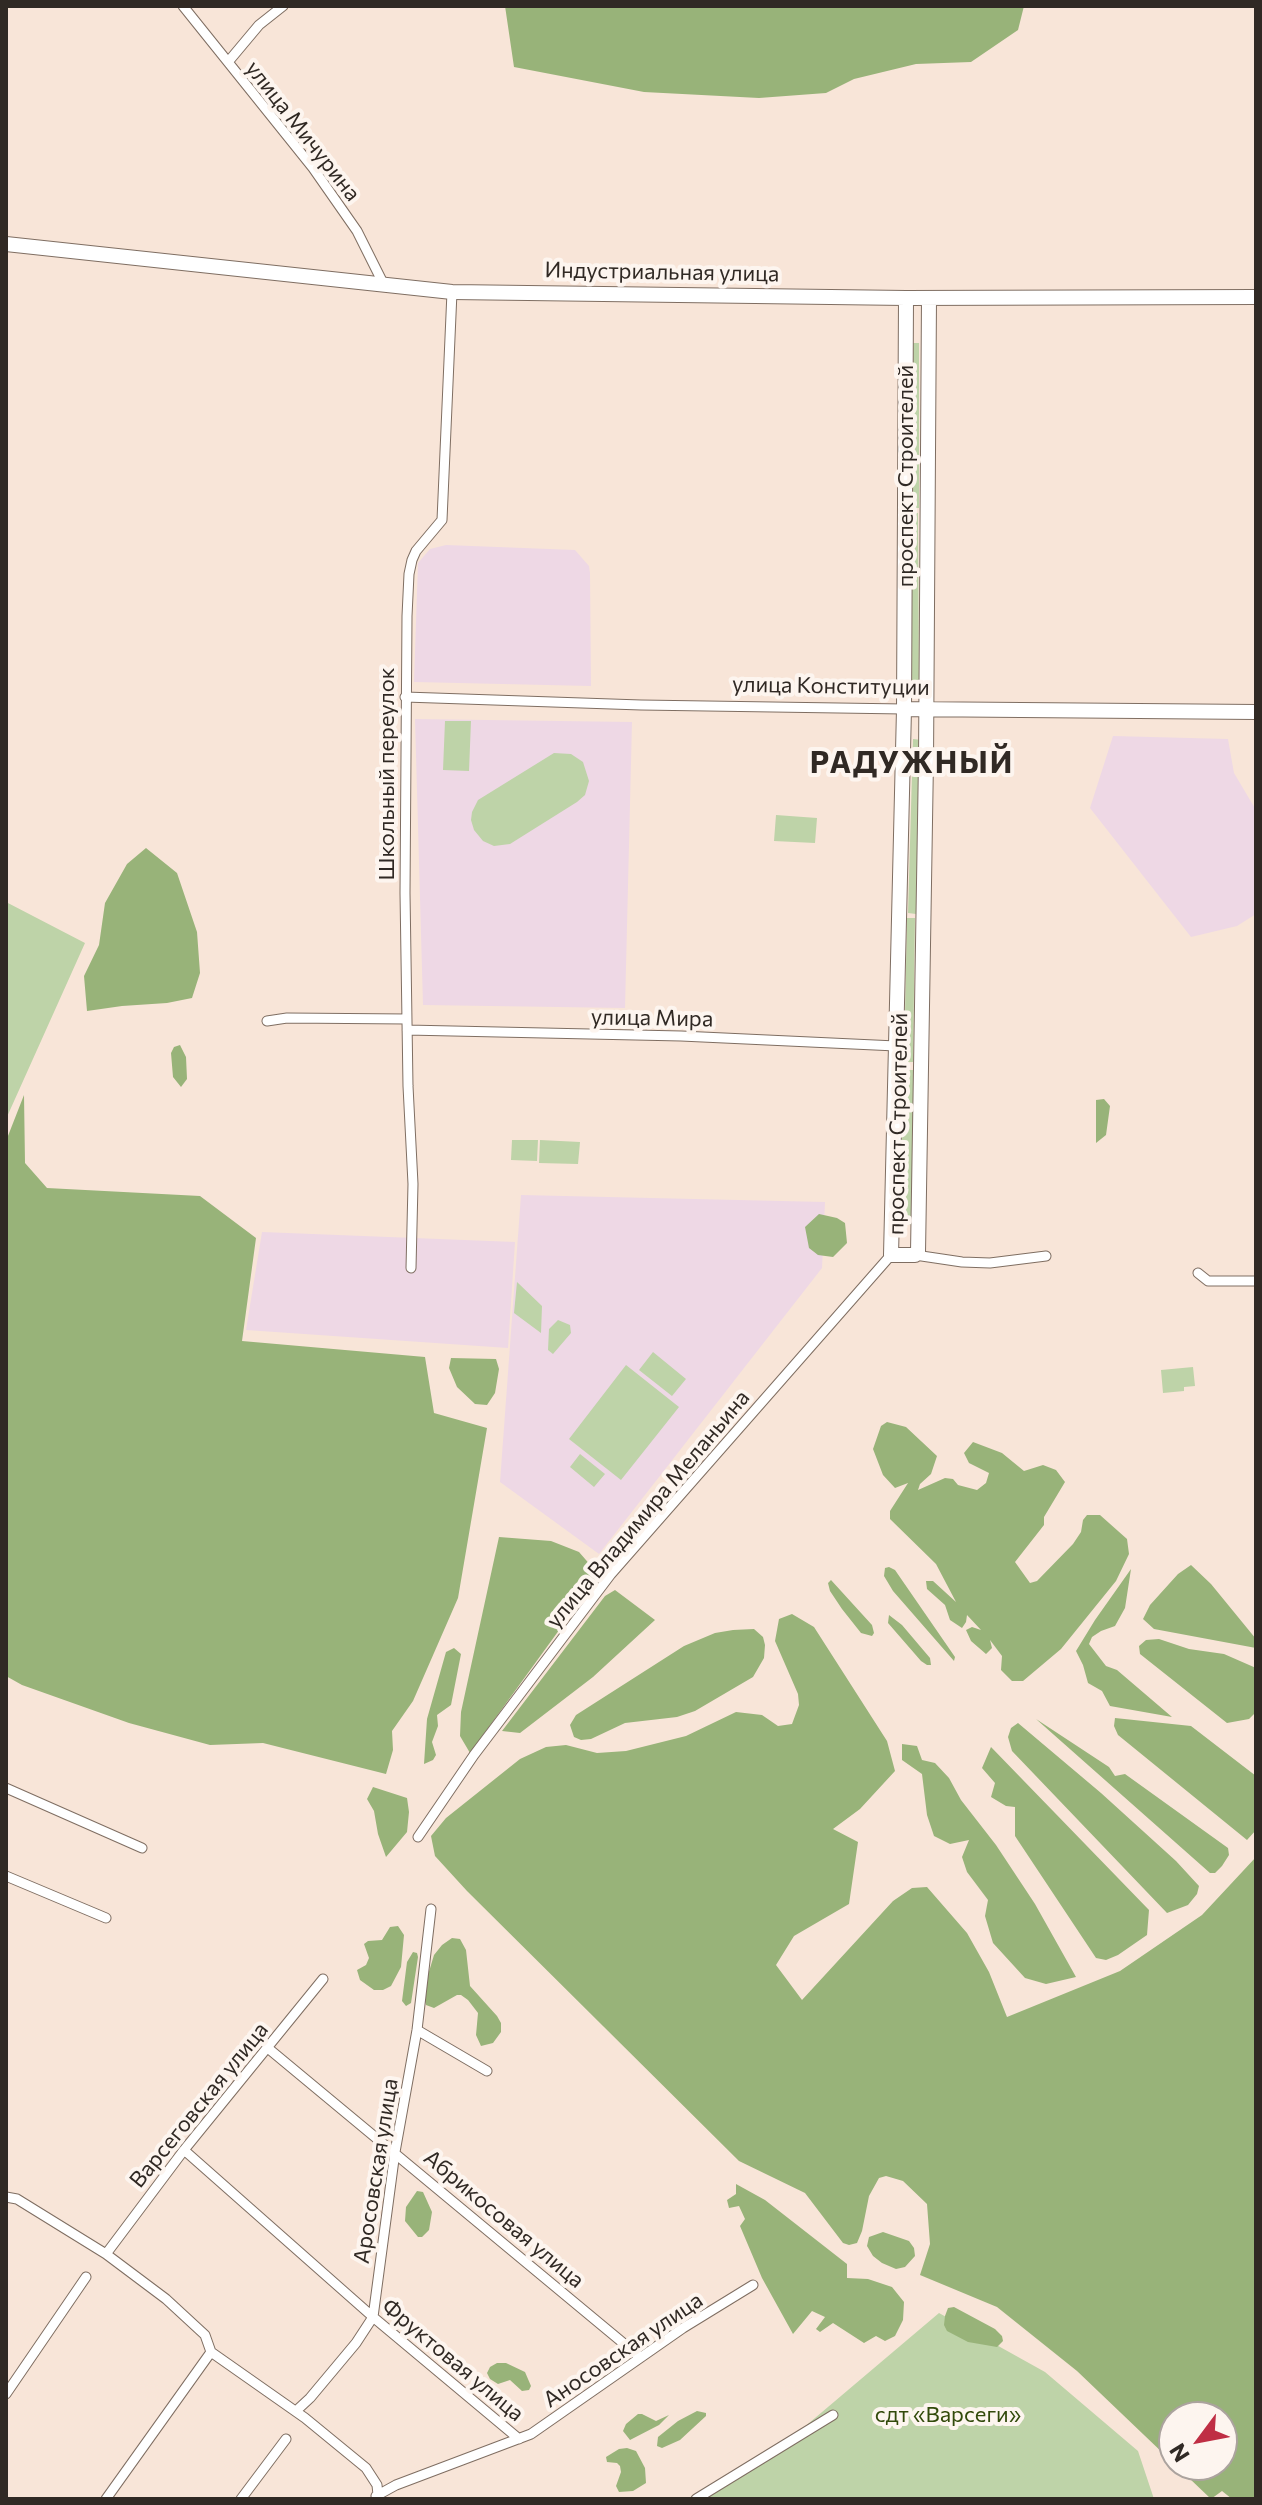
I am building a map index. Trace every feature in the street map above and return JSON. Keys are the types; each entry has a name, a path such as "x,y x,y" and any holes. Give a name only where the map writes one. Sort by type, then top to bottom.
{"street":[{"name":"улица Мичурина","path":"183,6 313,168 357,231 384,285"},
{"path":"228,62 259,25 283,6"},
{"name":"Индустриальная улица","path":"6,244 452,292 906,298 1256,297"},
{"name":"Школьный переулок","path":"411,1268 413,1184 407,1025 405,697 409,574 416,551 442,520 452,292"},
{"name":"проспект Строителей","path":"906,298 904,709 891,1255 915,1255 918,1252 927,709 929,298"},
{"name":"улица Конституции","path":"405,697 641,705 1256,712"},
{"name":"улица Мира","path":"267,1021 287,1018 896,1046"},
{"name":"улица Владимира Меланьина","path":"418,1837 474,1755 611,1574 891,1255"},
{"path":"915,1255 990,1263 1046,1256"},
{"path":"1198,1273 1208,1281 1256,1281"},
{"path":"6,1788 142,1848"},
{"path":"6,1876 106,1918"},
{"name":"Аросовская улица","path":"296,2411 356,2343 373,2317 395,2152 417,2030 431,1909"},
{"name":"Варсеговская улица","path":"106,2254 184,2150 323,1979"},
{"path":"417,2030 487,2071"},
{"name":"Абрикосовая улица","path":"269,2049 640,2357"},
{"name":"Фруктовая улица","path":"184,2150 373,2317 519,2439"},
{"path":"6,2197 17,2199 106,2254 166,2299 205,2335 211,2352 296,2411 366,2468 377,2485 376,2497"},
{"path":"6,2394 86,2277"},
{"name":"Аносовская улица","path":"376,2497 448,2465 519,2439 544,2425 683,2328 753,2285"},
{"path":"106,2499 211,2352"},
{"path":"696,2499 833,2415"},
{"path":"241,2499 286,2439"}],"shaded area":[{"path":"446,545 575,550 589,566 590,573 591,686 414,682 418,563 430,549"},
{"path":"415,719 632,722 625,1008 423,1005"},
{"path":"1113,736 1228,739 1234,773 1256,810 1256,914 1237,926 1191,937 1090,808"},
{"path":"521,1195 825,1202 822,1268 599,1554 500,1482"},
{"path":"262,1232 515,1242 508,1348 246,1330"}],"green space":[{"path":"505,6 1024,6 1018,30 971,62 916,64 854,79 826,93 759,98 644,92 514,67"},
{"path":"910,343 919,343 919,508 909,508"},
{"path":"909,513 918,513 919,687 910,687"},
{"path":"445,721 471,721 469,771 443,770"},
{"path":"913,739 922,740 916,914 908,913"},
{"path":"554,753 571,754 583,762 589,781 585,795 510,844 494,846 483,841 471,820 478,800"},
{"path":"776,815 817,818 815,843 774,841"},
{"path":"146,848 177,873 197,932 200,973 192,998 87,1011 84,976 99,945 105,903 127,864"},
{"path":"6,902 85,943 6,1119"},
{"path":"907,918 915,918 913,1062 904,1062"},
{"path":"180,1045 186,1057 187,1079 181,1087 173,1077 171,1053 174,1047"},
{"path":"903,1070 914,1070 912,1225 900,1225"},
{"path":"24,1095 25,1163 47,1188 200,1196 256,1238 242,1341 425,1357 434,1413 487,1428 458,1598 413,1701 392,1731 393,1750 386,1774 263,1743 210,1745 129,1723 22,1685 6,1676 6,1141"},
{"path":"1104,1099 1110,1106 1106,1135 1096,1143 1096,1100"},
{"path":"512,1140 538,1140 537,1161 511,1160"},
{"path":"540,1140 580,1142 578,1164 539,1163"},
{"path":"819,1214 845,1223 847,1243 833,1257 818,1255 809,1248 805,1227"},
{"path":"517,1282 542,1306 541,1333 514,1313"},
{"path":"558,1320 570,1325 571,1333 553,1354 548,1350 549,1329"},
{"path":"653,1352 686,1379 672,1396 639,1370"},
{"path":"451,1358 496,1359 499,1369 495,1393 487,1405 475,1404 457,1387 449,1368"},
{"path":"626,1365 679,1407 621,1480 569,1439"},
{"path":"1193,1367 1195,1386 1184,1387 1184,1391 1163,1393 1161,1370"},
{"path":"887,1422 906,1427 937,1456 931,1474 918,1490 945,1478 977,1490 986,1483 989,1473 969,1463 964,1453 973,1442 1002,1453 1024,1471 1043,1465 1056,1470 1065,1482 1044,1517 1044,1525 1015,1562 1030,1583 1037,1581 1073,1544 1087,1515 1100,1515 1127,1539 1129,1554 1116,1581 1061,1649 1023,1681 1012,1681 1001,1670 1002,1656 990,1640 992,1648 986,1654 971,1641 966,1630 972,1627 981,1630 967,1615 962,1628 950,1620 945,1605 927,1589 926,1581 933,1581 956,1602 936,1564 890,1519 890,1511 908,1483 895,1488 883,1475 873,1449 881,1426"},
{"path":"580,1454 605,1474 594,1487 570,1467"},
{"path":"499,1537 551,1541 579,1552 599,1575 470,1753 460,1736 461,1712"},
{"path":"1191,1565 1211,1584 1256,1639 1256,1648 1154,1629 1143,1619 1150,1605 1178,1574"},
{"path":"885,1568 895,1570 955,1657 954,1661 893,1591 884,1576"},
{"path":"1131,1569 1125,1608 1115,1626 1092,1637 1089,1644 1106,1666 1117,1670 1172,1717 1110,1706 1102,1691 1088,1683 1076,1651"},
{"path":"831,1580 872,1625 872,1636 861,1633 842,1609 830,1591 828,1583"},
{"path":"615,1590 655,1620 593,1677 520,1733 502,1731 605,1596"},
{"path":"792,1614 814,1627 887,1741 895,1771 860,1809 833,1829 858,1842 849,1904 794,1936 776,1965 802,2000 893,1901 912,1888 927,1887 967,1933 989,1972 1007,2017 1120,1971 1202,1915 1256,1857 1256,2499 1232,2499 1222,2491 1211,2499 1192,2481 1238,2481 1238,2401 1158,2401 1158,2449 1077,2371 997,2307 920,2275 930,2244 927,2204 903,2181 886,2176 879,2178 869,2196 857,2243 843,2243 805,2193 739,2161 435,1856 431,1836 446,1818 520,1759 546,1747 566,1745 597,1753 626,1751 686,1736 736,1712 762,1715 778,1726 792,1724 799,1705 798,1694 775,1641 779,1619"},
{"path":"889,1615 902,1625 930,1658 931,1665 921,1661 888,1623"},
{"path":"754,1629 763,1637 765,1645 764,1658 753,1677 695,1711 677,1717 625,1723 591,1739 574,1737 570,1725 576,1715 684,1646 715,1633"},
{"path":"1159,1639 1189,1649 1224,1654 1256,1668 1256,1712 1249,1719 1227,1723 1140,1654 1139,1646 1146,1640"},
{"path":"454,1648 461,1654 451,1705 437,1715 438,1726 432,1742 436,1755 424,1764 427,1719 446,1652"},
{"path":"1115,1718 1191,1726 1256,1776 1256,1830 1247,1840 1118,1735"},
{"path":"1036,1719 1109,1767 1115,1776 1125,1774 1228,1848 1229,1855 1222,1866 1215,1873 1210,1873"},
{"path":"1018,1723 1176,1861 1199,1886 1188,1905 1167,1913 1012,1751 1008,1737 1011,1728"},
{"path":"902,1744 917,1746 922,1760 935,1763 949,1778 961,1800 996,1845 1035,1904 1076,1977 1046,1984 1025,1978 993,1943 985,1916 988,1900 967,1872 962,1857 969,1840 950,1844 934,1836 927,1815 922,1774 902,1760"},
{"path":"991,1747 1149,1910 1147,1935 1118,1955 1106,1960 1096,1958 1015,1836 1015,1807 1006,1806 991,1797 995,1783 982,1768"},
{"path":"373,1787 407,1798 407,1832 386,1857 374,1811 367,1799"},
{"path":"398,1926 404,1935 401,1967 391,1986 374,1990 360,1980 357,1970 366,1965 369,1958 364,1944 382,1940 390,1927"},
{"path":"452,1938 460,1939 466,1950 470,1986 501,2023 501,2032 493,2043 481,2046 476,2035 478,2013 461,1995 434,2008 426,2005 428,1975 434,1955"},
{"path":"413,1952 418,1957 411,2003 406,2006 402,2001 407,1962"},
{"path":"736,2184 765,2200 847,2264 847,2278 868,2279 892,2287 904,2302 903,2320 895,2336 885,2341 876,2336 864,2343 833,2323 820,2332 816,2329 825,2317 812,2311 793,2334 762,2278 740,2226 745,2219 739,2206 729,2208 727,2200 736,2194"},
{"path":"417,2191 423,2192 432,2212 429,2230 422,2237 418,2237 405,2221 406,2207"},
{"path":"883,2232 909,2241 914,2248 915,2256 905,2267 896,2269 873,2256 867,2246 869,2237"},
{"path":"954,2307 995,2329 1003,2341 997,2347 968,2342 947,2331 945,2316 948,2308"},
{"name":"сдт «Варсеги»","path":"939,2313 1045,2372 1138,2451 1154,2499 687,2499 802,2429"},
{"path":"497,2363 506,2363 525,2372 531,2386 529,2390 522,2391 510,2380 498,2384 490,2379 487,2373"},
{"path":"697,2411 706,2413 706,2416 680,2440 662,2448 657,2446 658,2437"},
{"path":"638,2414 656,2421 669,2415 659,2425 630,2440 623,2431"},
{"path":"627,2448 636,2451 645,2468 646,2483 633,2491 619,2492 616,2486 620,2466 607,2462 606,2457"}],"district":[{"name":"РАДУЖНЫЙ","path":"912,763"}]}
